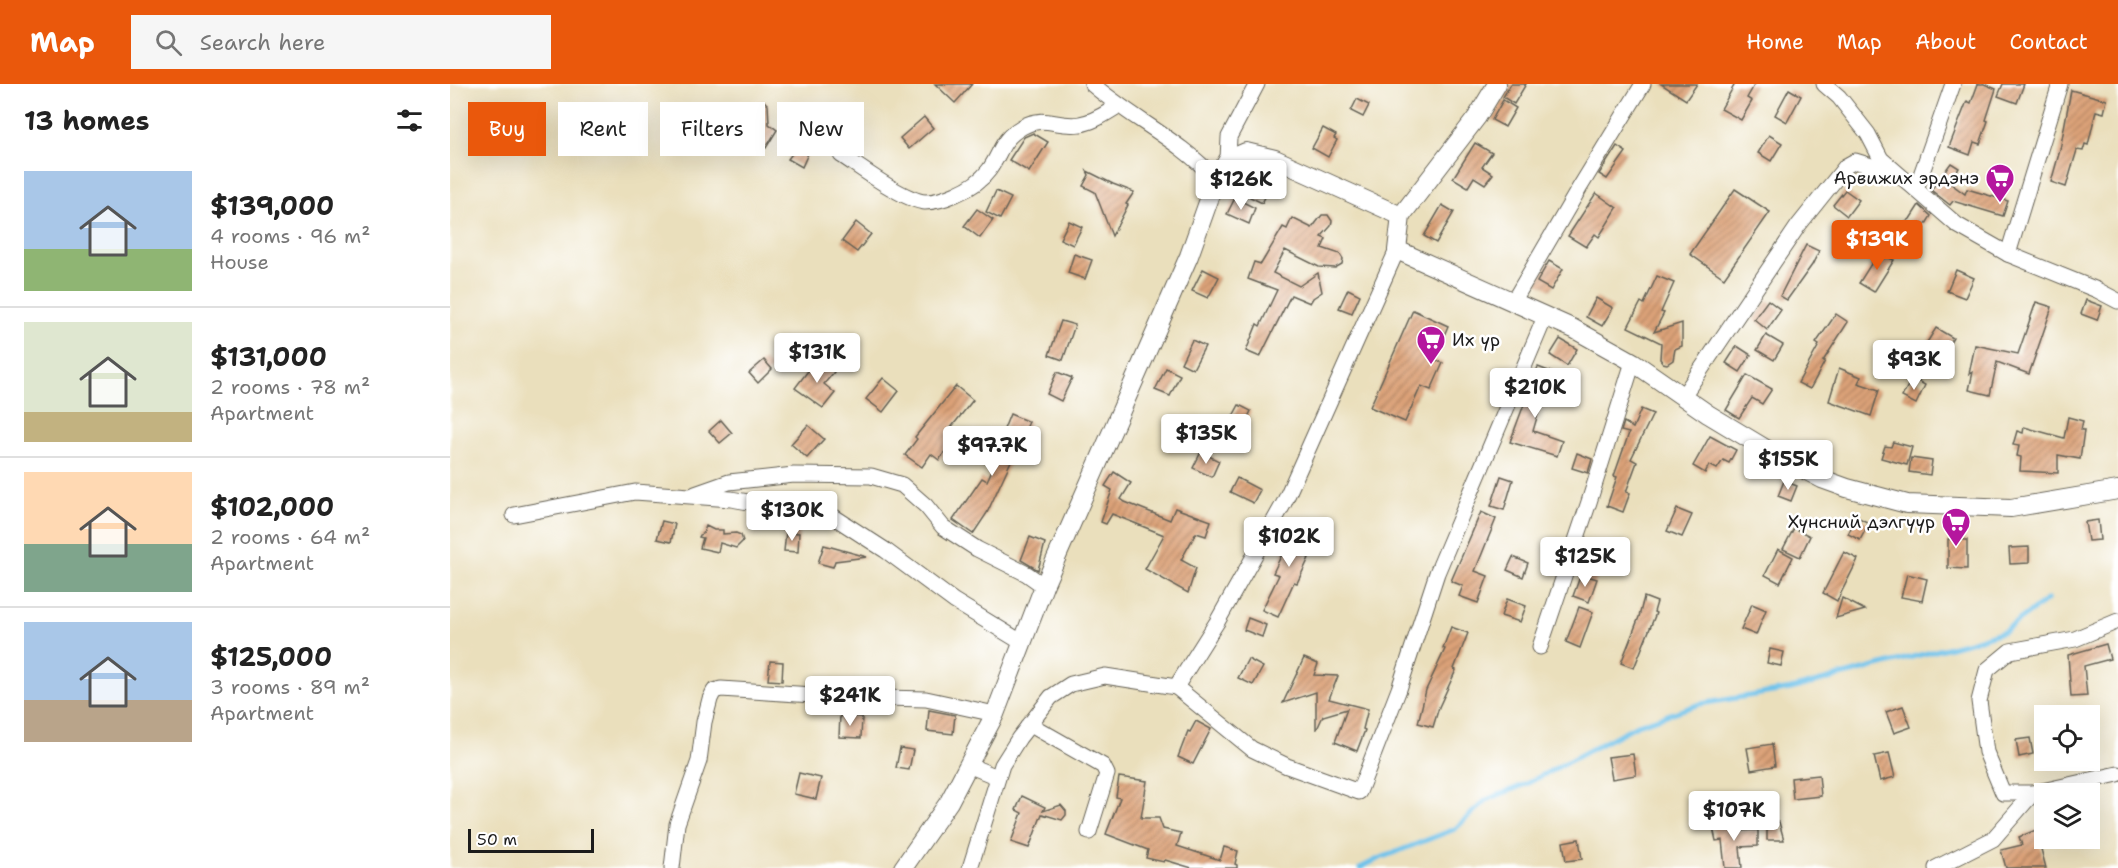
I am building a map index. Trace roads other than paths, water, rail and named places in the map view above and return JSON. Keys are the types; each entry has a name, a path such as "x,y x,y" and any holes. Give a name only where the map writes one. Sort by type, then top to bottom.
{"street":[{"path":"1092,84 1118,106 1173,142 1201,164 1216,180"},
{"path":"903,868 950,802 995,714 1044,586 1189,256 1216,180 1228,160 1229,137 1257,84"},
{"path":"1176,687 1284,503 1397,250 1401,216 1478,117 1497,84"},
{"path":"1512,302 1644,84"},
{"path":"1824,84 1839,97 1868,134 1881,159 1957,225 2008,254 2097,290 2118,301"},
{"path":"1916,189 1953,84"},
{"path":"2008,254 2060,84"},
{"path":"844,156 904,195 925,202 948,198 969,189 989,171 1005,140 1021,128 1037,120 1064,125 1082,124 1118,106"},
{"path":"1228,160 1246,152 1275,159 1401,216"},
{"path":"1683,396 1798,226 1846,166 1855,161 1901,176"},
{"path":"1397,250 1574,329 1633,362 1708,414 1766,450 1822,478 1866,493 1907,504 2011,508 2118,490"},
{"path":"970,868 997,777 1009,754 1051,697 1071,684 1083,680 1105,676 1176,687 1252,749 1287,766 1359,792 1399,689 1437,573 1545,317"},
{"path":"1540,646 1633,362"},
{"path":"691,496 701,490 729,482 794,475 871,476 902,485 926,506 943,527 977,549 1027,574 1044,586"},
{"path":"514,514 635,492 731,499 834,518 885,550 954,601 1023,643"},
{"path":"2118,621 2075,639 2010,651 1988,670 1979,701 1986,752 2003,794 2033,793 2118,774"},
{"path":"672,868 677,824 699,761 704,722 714,691 721,689 843,697 927,699 995,714"},
{"path":"1029,724 1103,766 1107,774 1089,832"},
{"path":"968,765 997,777"},
{"path":"1936,868 1993,839 2033,793"}],"waterway":[{"path":"1360,868 1455,829 1486,800 1526,784 1637,725 1700,704 1791,689 1973,641 2004,631 2048,599"}],"place":[{"name":"Арвижих эрдэнэ","path":"2000,204"},
{"name":"Их үр","path":"1431,366"},
{"name":"Хүнсний дэлгүүр","path":"1956,548"}]}
